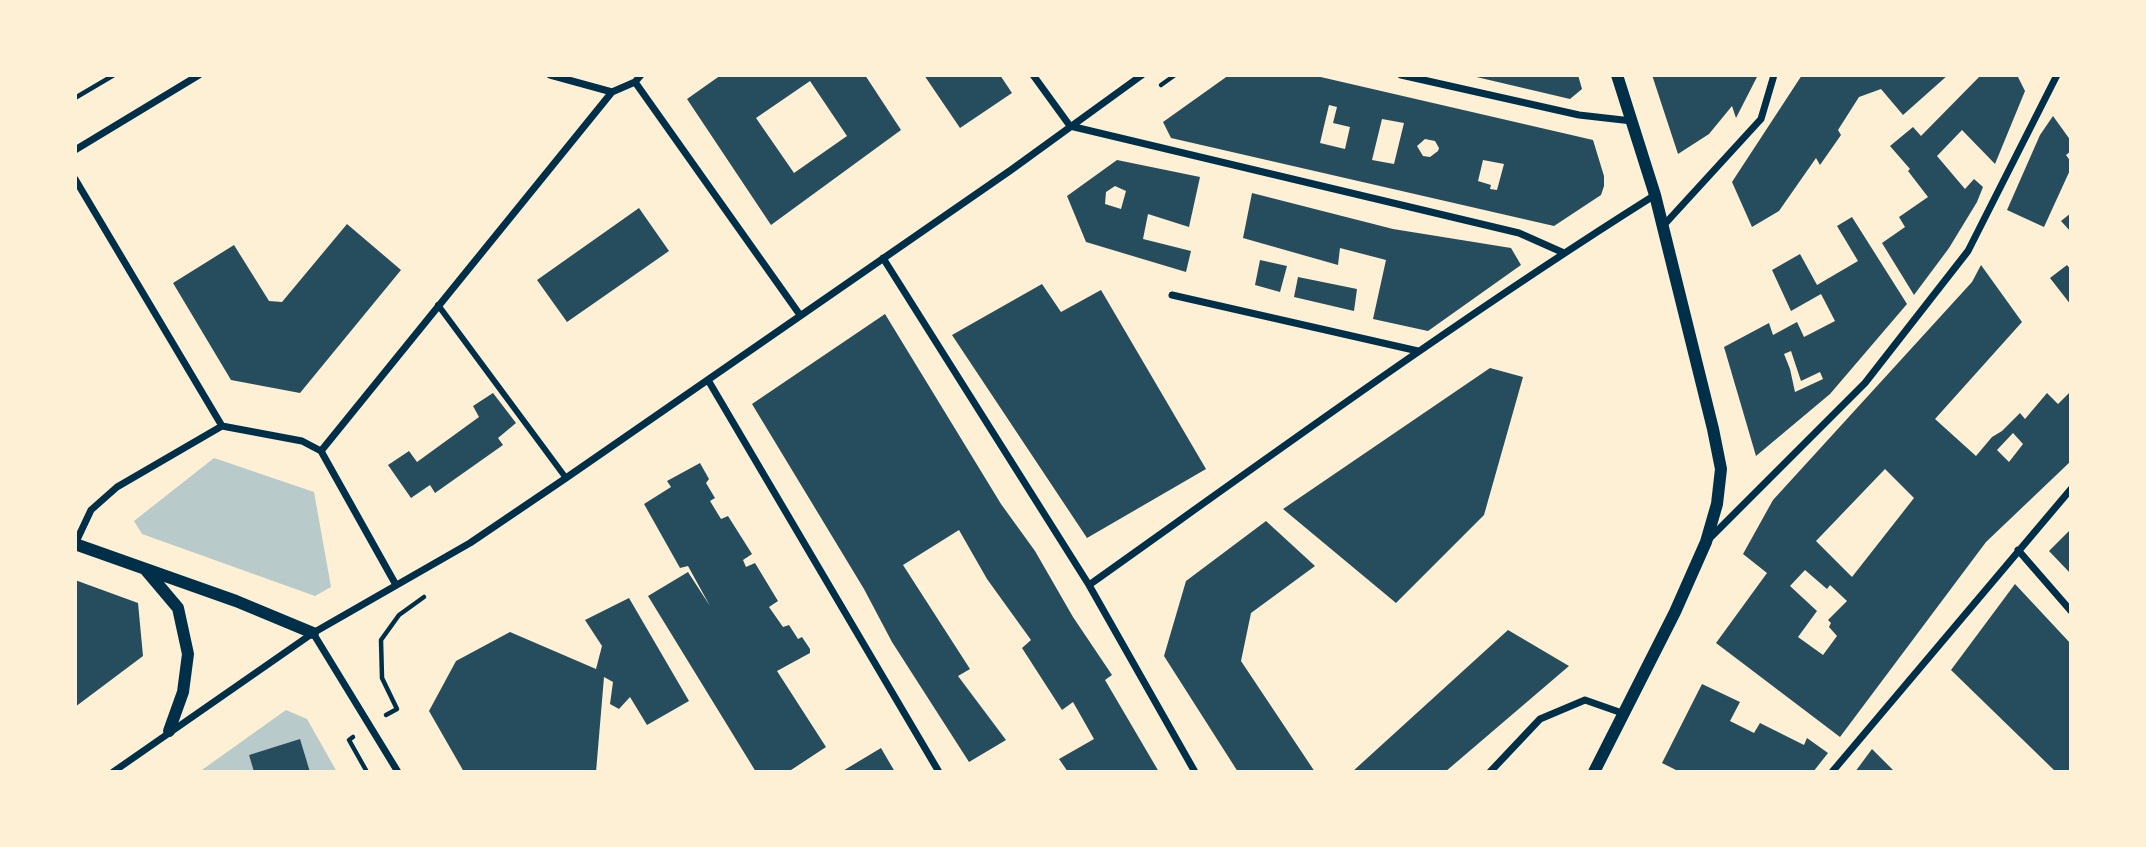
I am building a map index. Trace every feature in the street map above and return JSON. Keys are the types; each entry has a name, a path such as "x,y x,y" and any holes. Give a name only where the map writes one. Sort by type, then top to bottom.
{"street":[{"path":"75,150 199,75"},
{"path":"550,75 612,92"},
{"path":"320,451 612,92 635,82 641,75"},
{"path":"1033,75 1070,126 1520,233 1564,253"},
{"path":"113,772 313,633 470,543 566,478 1011,170 1142,75"},
{"path":"1401,75 1579,115 1632,121"},
{"path":"1594,772 1675,612 1706,542 1717,504 1721,469 1655,195 1617,75"},
{"path":"1663,226 1761,119 1774,75"},
{"path":"1706,542 1865,383 1968,251 2056,76"},
{"path":"635,82 800,315"},
{"path":"75,179 222,426"},
{"path":"1089,585 1418,351 1655,195"},
{"path":"883,258 1089,585 1195,772"},
{"path":"1172,295 1418,351"},
{"path":"438,305 566,478"},
{"path":"708,380 939,772"},
{"path":"396,585 320,451 302,441 222,426 117,487 91,510 75,544 236,601 313,633 398,772"},
{"path":"1832,772 2071,489"},
{"path":"2018,551 2071,611"},
{"path":"144,569 178,608 188,654 183,692 169,731"},
{"path":"1490,772 1540,719 1585,700 1622,713"}],"path":[{"path":"75,98 114,75"}],"shaded area":[{"path":"214,458 314,492 331,587 315,596 142,534 134,521"},
{"path":"286,710 307,719 337,772 310,772 299,740 249,755 254,772 199,772"}],"building":[{"path":"721,75 865,75 901,130 771,225 687,99","holes":["810,81 847,136 794,173 756,118"]},
{"path":"924,75 1000,75 1012,93 960,128"},
{"path":"1229,75 1312,75 1593,140 1604,176 1604,186 1601,195 1554,226 1171,138 1163,122","holes":["1329,105 1337,107 1333,123 1350,127 1345,149 1320,143","1382,119 1404,123 1394,164 1372,160","1425,139 1435,141 1439,148 1430,157 1423,156 1417,146","1483,160 1504,164 1497,190 1478,181"]},
{"path":"1468,75 1578,75 1582,89 1570,99"},
{"path":"1652,75 1758,75 1736,118 1732,106 1709,134 1678,154"},
{"path":"1802,75 1948,75 1903,115 1881,89 1859,97 1838,130 1841,135 1820,165 1816,158 1779,211 1752,227 1732,182"},
{"path":"1981,75 2017,75 2025,91 1995,164 1962,130 1937,156 1965,189 1974,179 1983,187 1949,248 1914,295 1882,243 1905,227 1899,217 1928,197 1908,171 1910,169 1890,146 1913,127 1921,136"},
{"path":"2053,116 2071,141 2071,151 2066,155 2071,162 2071,168 2044,227 2007,210 2040,135"},
{"path":"1117,160 1200,177 1189,227 1148,214 1143,239 1191,251 1186,272 1086,242 1067,196","holes":["1115,186 1126,191 1121,209 1105,204 1106,192"]},
{"path":"1252,193 1393,229 1511,248 1521,265 1428,331 1373,319 1386,260 1340,248 1338,265 1243,238"},
{"path":"639,208 669,251 567,322 537,280"},
{"path":"2071,213 2071,232 2061,221"},
{"path":"1852,217 1907,304 1830,394 1756,456 1724,347 1769,323 1773,335 1797,322 1804,337 1835,321 1821,294 1791,311 1772,270 1800,254 1817,285 1858,261 1837,226","holes":["1791,351 1801,381 1820,372 1823,379 1795,392 1784,354"]},
{"path":"347,224 401,270 300,393 231,380 173,283 234,245 269,301 282,302"},
{"path":"1260,260 1287,266 1280,292 1255,285"},
{"path":"1981,265 2022,322 1935,419 1976,456 1992,437 2020,413 2025,419 2047,393 2058,404 2071,391 2071,461 1986,542 1840,737 1716,643 1767,573 1743,554 1773,500 1972,282","holes":["2013,433 2023,444 2009,462 1997,450","1885,469 1914,498 1852,577 1816,541","1805,570 1827,589 1830,585 1847,601 1828,620 1831,623 1829,627 1837,636 1823,655 1798,637 1817,611 1790,586"]},
{"path":"2067,265 2071,270 2071,305 2050,278"},
{"path":"1298,277 1357,289 1354,311 1294,297"},
{"path":"1042,284 1061,312 1101,290 1206,469 1087,538 952,335"},
{"path":"885,314 1001,504 1035,551 1073,617 1112,675 1105,680 1159,772 1068,772 1059,759 1094,739 1073,702 1062,710 1022,648 1031,640 987,579 959,530 903,565 970,669 958,676 1006,740 969,762 892,642 864,589 752,404"},
{"path":"1490,368 1523,377 1484,515 1396,603 1283,509"},
{"path":"493,393 516,423 498,438 503,445 435,493 430,485 411,498 388,465 409,451 417,462 479,417 473,406"},
{"path":"700,463 709,479 706,483 715,498 710,501 721,519 728,516 752,554 743,560 746,567 755,563 778,601 769,607 783,627 789,625 798,639 802,637 810,649 810,653 777,671 826,747 788,772 756,772 648,596 688,572 710,606 688,566 680,568 644,504 671,487 667,481"},
{"path":"1266,521 1315,566 1251,613 1241,661 1315,772 1238,772 1164,656 1186,581"},
{"path":"2071,529 2071,574 2049,551"},
{"path":"75,580 138,603 143,656 75,707"},
{"path":"2015,584 2071,644 2071,772 2056,772 1951,670"},
{"path":"629,598 689,701 647,725 630,697 619,709 610,704 613,682 604,677 596,772 464,772 429,711 456,661 510,632 596,669 602,646 585,620"},
{"path":"1508,630 1569,666 1445,772 1352,772"},
{"path":"1702,684 1740,702 1730,721 1754,733 1760,723 1804,745 1807,738 1828,753 1813,772 1680,772 1662,763"},
{"path":"300,739 310,772 254,772 249,755"},
{"path":"881,748 895,772 841,772"},
{"path":"1872,749 1895,772 1855,772"}]}
